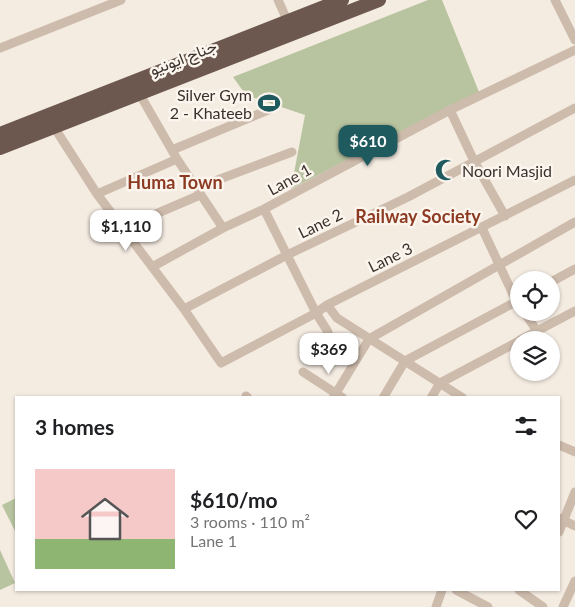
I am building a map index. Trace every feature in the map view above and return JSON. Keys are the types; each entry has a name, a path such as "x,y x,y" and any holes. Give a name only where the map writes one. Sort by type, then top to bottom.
{"highway":[{"name":"جناح ایونیو","path":"0,134 342,0"},
{"name":"جناح ایونیو","path":"0,148 379,0"}],"street":[{"path":"0,48 121,0"},
{"path":"278,0 288,22"},
{"path":"555,0 575,40"},
{"name":"Lane 1","path":"152,267 223,228 264,210 450,110 575,50"},
{"path":"139,93 177,159 223,228"},
{"path":"172,150 273,108"},
{"name":"Lane 2","path":"184,309 287,255 408,197 575,108"},
{"path":"450,110 474,161 505,216"},
{"path":"54,127 97,194 184,309"},
{"path":"123,228 198,192 292,152"},
{"path":"97,194 177,159"},
{"name":"Lane 3","path":"184,309 221,363 316,313 327,305 575,180"},
{"path":"264,210 316,313 328,332"},
{"path":"303,372 337,396 369,339 575,222"},
{"path":"482,228 510,286"},
{"path":"560,277 575,269"},
{"path":"327,305 336,318 406,360 460,396"},
{"path":"384,396 406,360 510,306"},
{"path":"530,321 537,331 575,311"},
{"path":"432,396 440,383 510,345"},
{"path":"560,446 575,452"},
{"path":"575,492 561,519 575,526"},
{"path":"563,607 575,581"},
{"path":"436,607 442,591"},
{"path":"442,607 448,591"},
{"path":"458,591 488,607"},
{"path":"532,594 543,607"}],"green space":[{"path":"428,0 442,0 479,92 291,189 305,115 246,95 233,77"},
{"path":"15,498 15,531 2,505"},
{"path":"0,550 15,583 0,590"}],"place":[{"name":"Silver Gym 2 - Khateeb","path":"269,103"},
{"name":"Noori Masjid","path":"446,170"}],"district":[{"name":"Huma Town","path":"175,182"},
{"name":"Railway Society","path":"418,216"}]}
